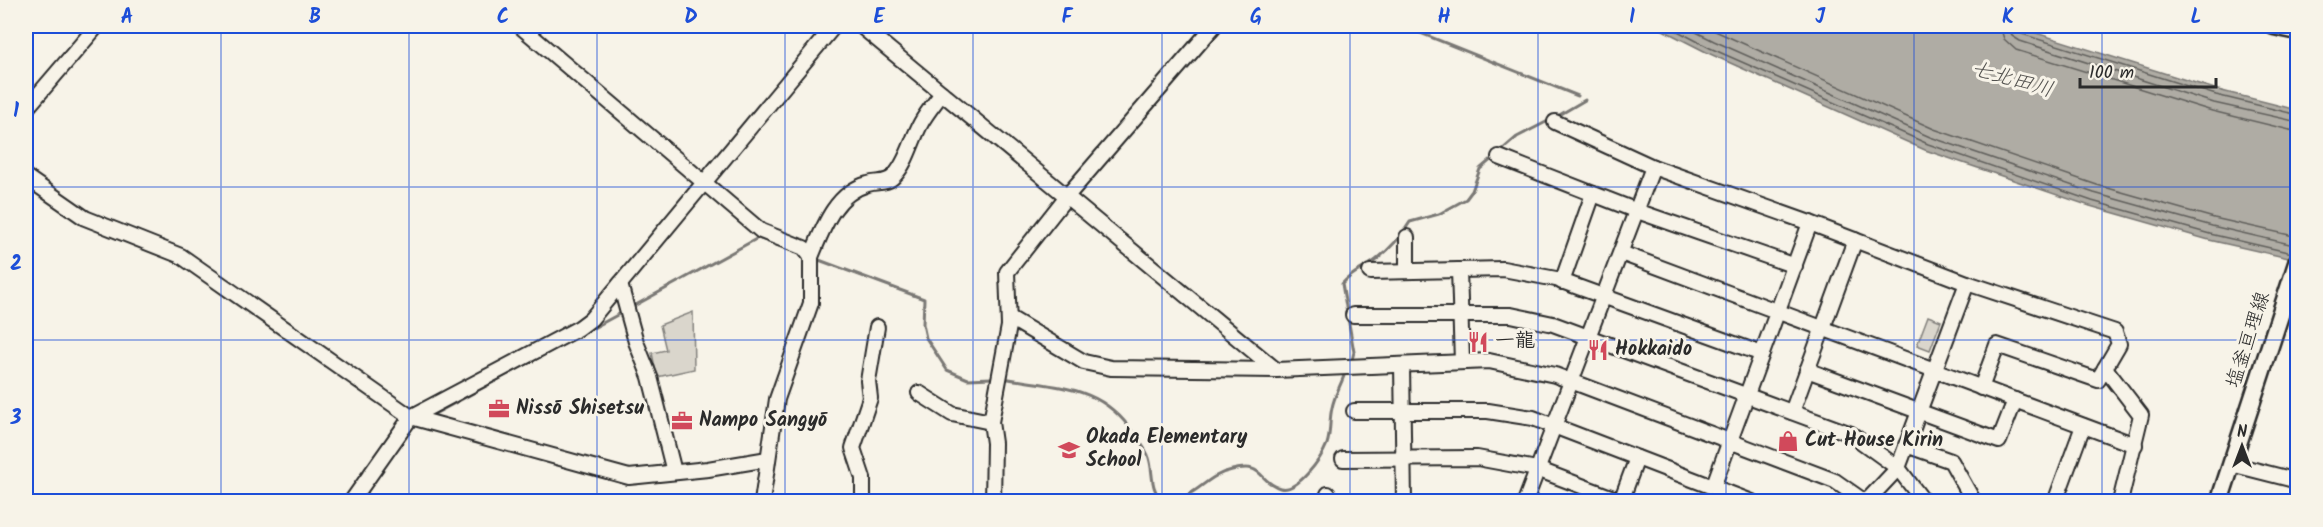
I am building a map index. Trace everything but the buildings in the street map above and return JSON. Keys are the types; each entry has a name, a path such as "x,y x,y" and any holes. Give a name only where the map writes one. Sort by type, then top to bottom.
{"main road":[{"path":"2274,26 2298,31"},
{"name":"塩釜亘理線","path":"2219,501 2298,260"}],"street":[{"path":"26,109 94,26"},
{"path":"520,26 761,231 804,248 811,257"},
{"path":"351,501 411,417 579,328 591,319 834,26"},
{"path":"861,26 1276,370"},
{"path":"993,501 994,442 991,422 1010,318 1007,272 1067,196 1214,26"},
{"path":"762,501 777,399 811,303 811,257 821,233 836,206 851,190 890,181 897,174 921,122 942,93"},
{"path":"1555,122 1653,167 1810,223 1967,283 2115,332 2119,344 2098,380 1997,345 1981,387"},
{"path":"1499,157 1637,211 1795,266"},
{"path":"1525,501 1653,167"},
{"path":"26,177 52,197 86,218 181,256 411,417 628,477 768,459"},
{"path":"1562,282 1593,194"},
{"path":"1713,487 1810,223"},
{"path":"1407,237 1407,271"},
{"path":"1792,412 1855,240"},
{"path":"1621,253 2135,445"},
{"path":"1459,270 1462,362"},
{"path":"1370,272 1503,270 1562,282 1762,354"},
{"path":"1010,318 1084,362 1111,368 1276,370 1489,361 1524,367 1572,381 1835,481 1866,501 1898,468 1967,283"},
{"path":"620,284 636,342 650,377 674,472"},
{"path":"1353,315 1511,315 1553,324 1851,434 1898,468 1924,501"},
{"path":"863,501 863,478 853,448 870,398 868,381 877,327"},
{"path":"1402,365 1404,501"},
{"path":"2105,368 2141,415 2120,501"},
{"path":"1807,370 1999,441 2015,400"},
{"path":"919,393 952,414 991,422"},
{"path":"1354,411 1488,411 1533,418 1752,501"},
{"path":"2055,501 2083,426"},
{"path":"1906,445 1951,461 1974,501"},
{"path":"1343,459 1476,458 1537,469 1621,501 1637,458"},
{"path":"2231,464 2298,481"},
{"path":"1580,501 1585,487"}],"shaded area":[{"path":"693,312 694,369 657,377 652,353 666,350 660,325"},
{"path":"1928,316 1941,321 1930,350 1917,345"}],"water":[{"name":"七北田川","path":"1655,26 2014,26 2218,90 2297,110 2297,260 2209,240 2090,206 1925,150 1708,53"}],"waterway":[{"path":"1403,26 1578,96"},
{"path":"1556,117 1585,100"},
{"path":"1352,360 1354,352 1342,284 1386,252 1410,222 1439,214 1466,199 1472,191 1480,169 1517,137 1550,120"},
{"path":"122,226 177,248"},
{"path":"634,306 758,238 804,255"},
{"path":"819,260 924,299 923,324 926,338 947,370 968,379 992,378"},
{"path":"431,416 621,313"},
{"path":"1003,378 1077,391 1107,406 1121,418 1147,452 1154,486 1163,501 1184,497 1222,473 1243,468 1256,470 1267,481 1280,488 1294,485 1314,466 1327,444 1333,404 1345,373"}],"place":[{"name":"一龍","path":"1478,342"},
{"name":"Hokkaido","path":"1598,350"},
{"name":"Nissō Shisetsu","path":"499,409"},
{"name":"Nampo Sangyō","path":"682,421"},
{"name":"Cut House Kirin","path":"1788,441"},
{"name":"Okada Elementary School","path":"1069,450"}]}
